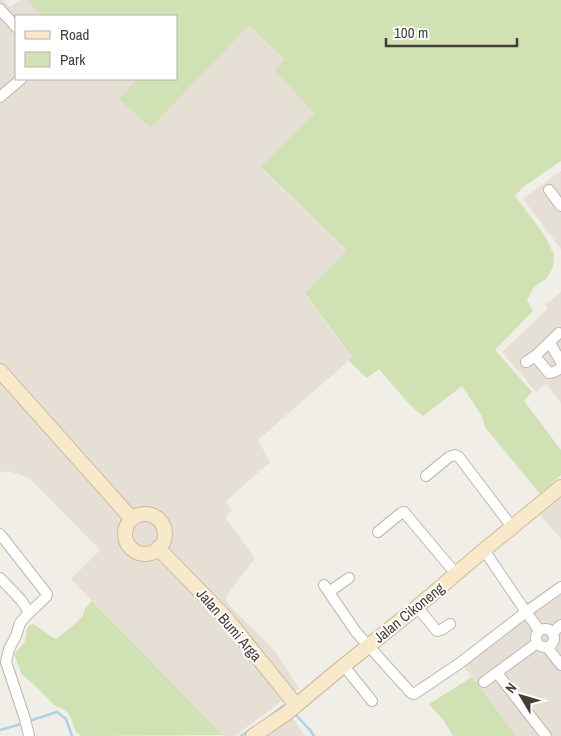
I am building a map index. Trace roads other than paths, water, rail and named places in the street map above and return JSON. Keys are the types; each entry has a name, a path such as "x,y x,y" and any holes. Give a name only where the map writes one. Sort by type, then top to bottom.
{"street":[{"path":"2,15 15,26"},
{"path":"0,97 20,80"},
{"path":"549,190 561,206"},
{"path":"559,333 530,359 549,373 561,368"},
{"path":"550,342 561,362"},
{"path":"0,371 132,519"},
{"path":"426,476 449,457 455,455 459,457 512,527"},
{"name":"Jalan Cikoneng","path":"258,735 560,489"},
{"path":"378,532 401,512 404,512 456,574"},
{"path":"149,514 160,521 165,533 164,540 158,548 151,553 144,554 132,550 128,545 125,532 126,526 132,519 136,516 149,514"},
{"path":"0,534 47,594 20,623 16,636 4,655 28,728"},
{"name":"Jalan Bumi Arga","path":"158,548 227,619 296,705"},
{"path":"484,550 539,630"},
{"path":"0,578 21,600 29,612"},
{"path":"349,578 327,588 356,632 414,694 460,663 561,587"},
{"path":"417,607 437,631 450,624"},
{"path":"552,632 561,625"},
{"path":"484,682 542,645 553,643 554,636 552,632 546,629 539,630"},
{"path":"539,630 536,636 561,665"},
{"path":"344,666 372,701"},
{"path":"497,673 546,736"}],"waterway":[{"path":"264,721 283,706 287,706"},
{"path":"29,721 57,712 66,719 72,736"},
{"path":"295,714 314,736"},
{"path":"0,730 24,723"},
{"path":"241,736 251,729"}]}
